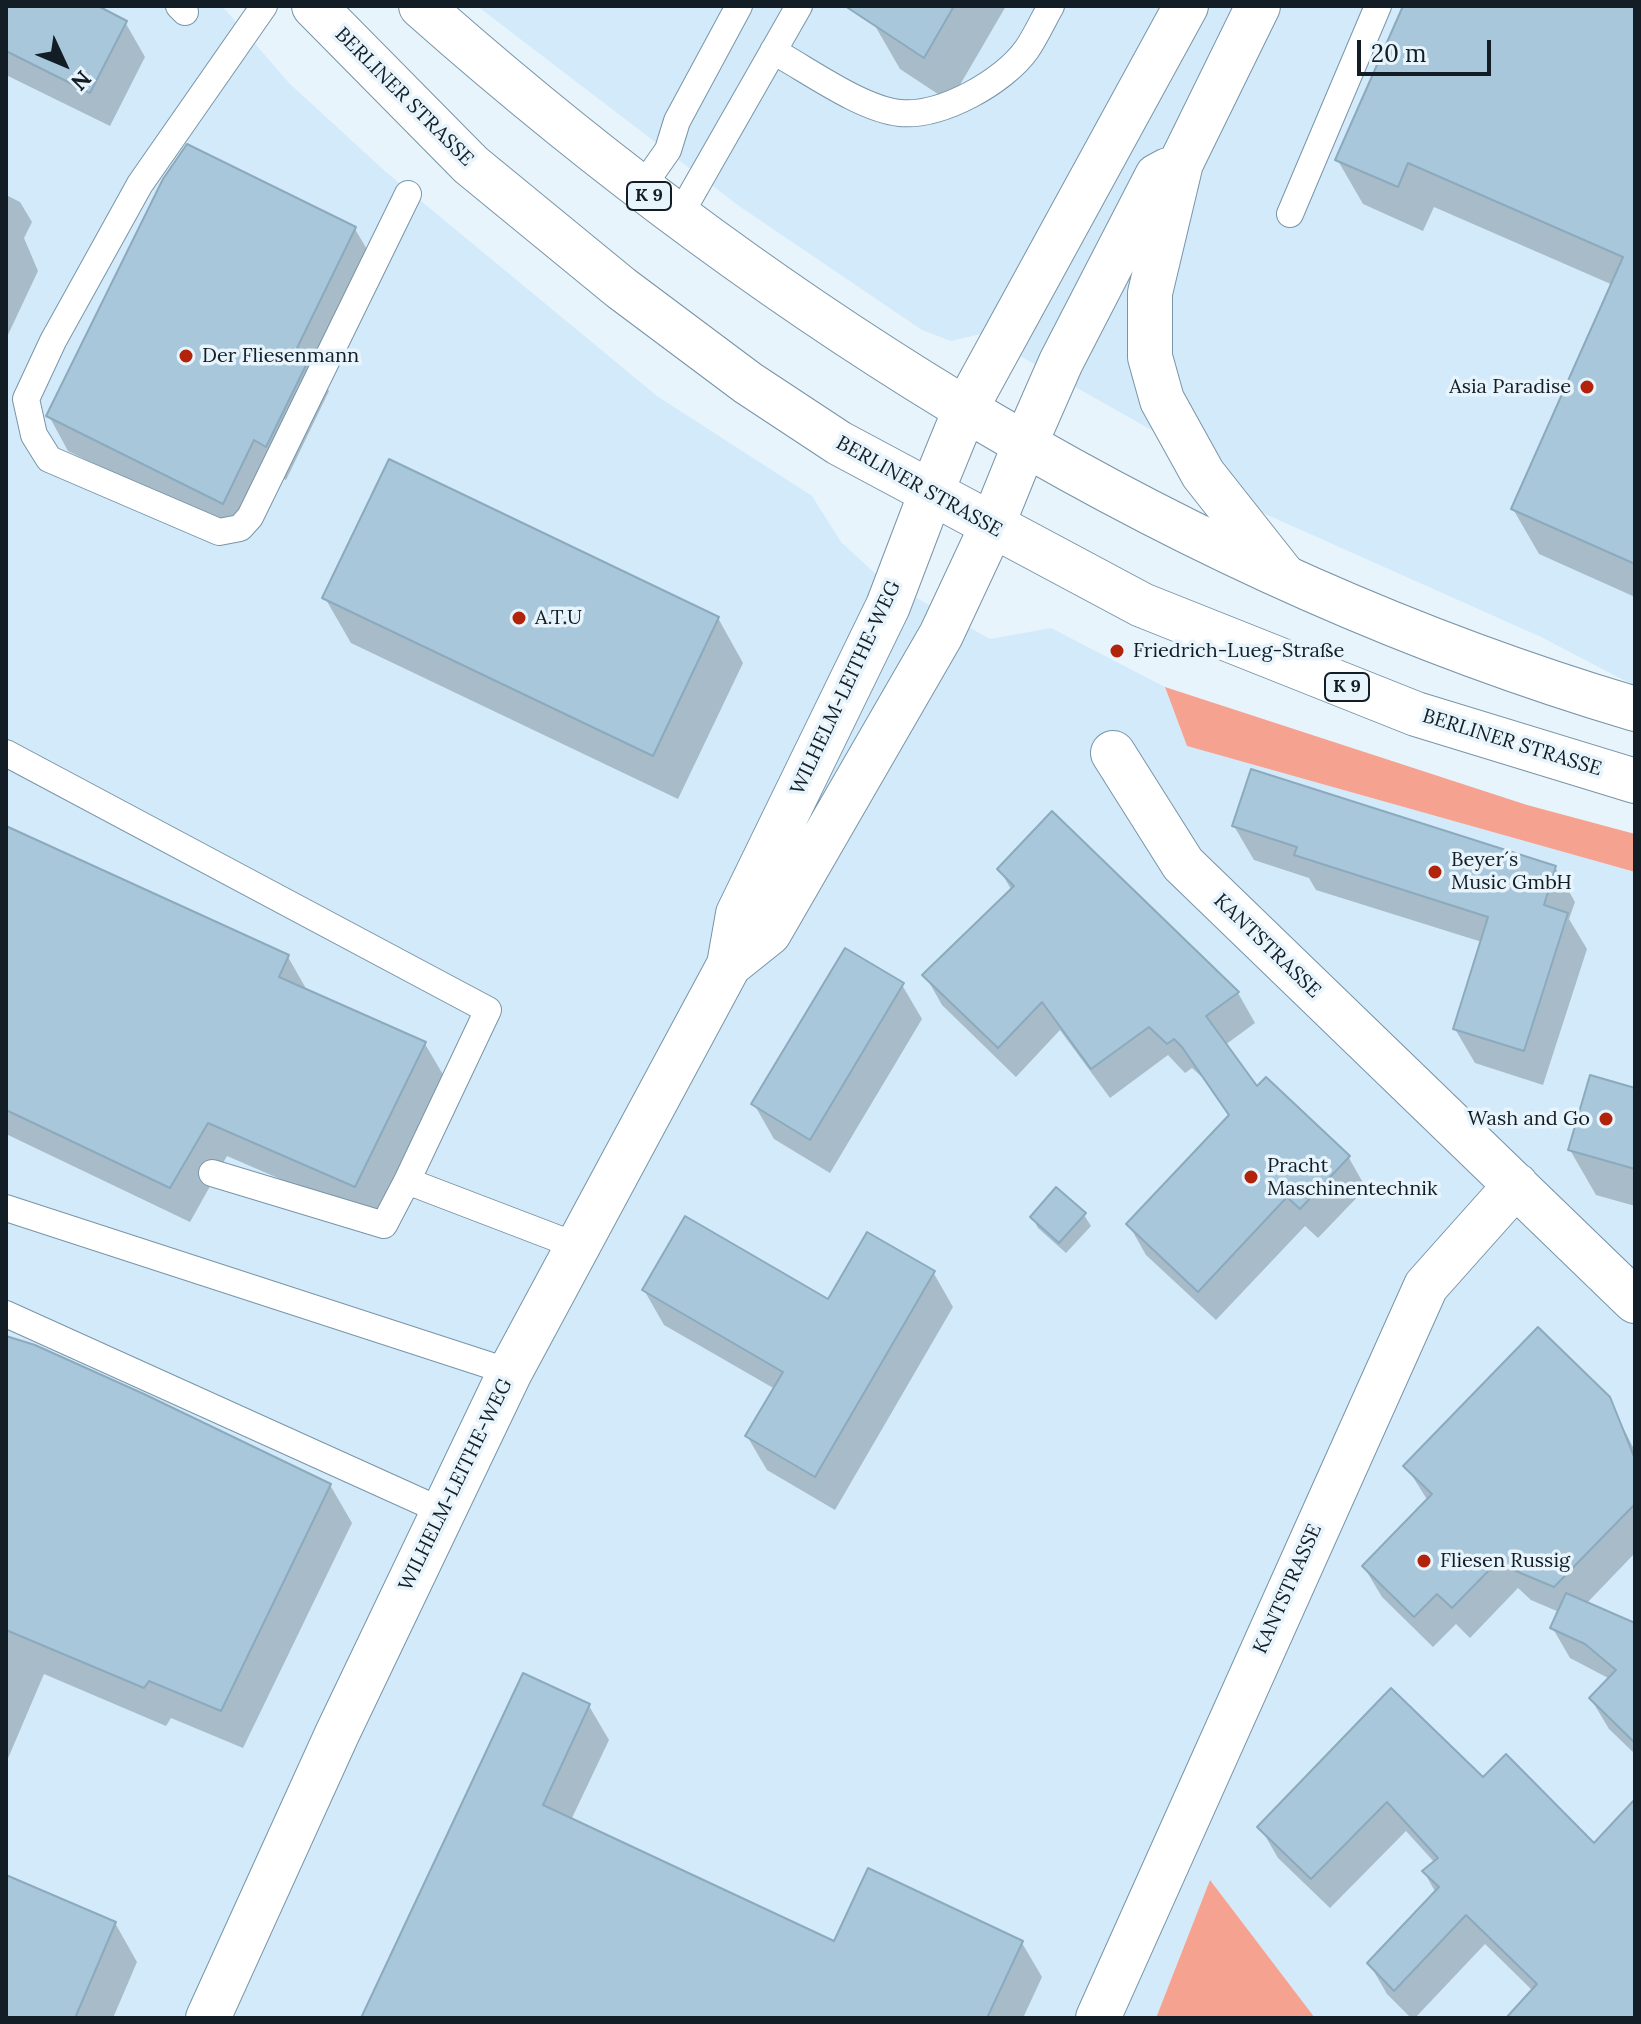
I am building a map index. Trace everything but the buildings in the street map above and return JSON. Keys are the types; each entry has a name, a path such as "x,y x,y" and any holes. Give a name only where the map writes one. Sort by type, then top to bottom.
{"street":[{"name":"BERLINER STRASSE","path":"314,6 471,165 621,288 748,383 839,443 991,528 1142,605 1416,714 1635,781"},
{"name":"K 9","path":"421,6 527,99 640,190 801,306 965,410 1214,544 1427,638 1635,709"},
{"path":"965,410 1186,6"},
{"path":"1258,6 1181,163 1150,293 1150,357 1162,400 1203,474 1282,574"},
{"path":"1025,444 1061,362 1157,176 1181,163"},
{"name":"WILHELM-LEITHE-WEG","path":"208,2018 442,1511 510,1372 729,965 738,914 888,606 965,410"},
{"name":"WILHELM-LEITHE-WEG","path":"729,965 769,933 941,635 991,528 1025,444"},
{"name":"KANTSTRASSE","path":"1113,753 1183,864 1635,1301"},
{"name":"KANTSTRASSE","path":"1098,2018 1426,1286 1516,1185"}],"lane":[{"path":"264,6 140,184 53,341 26,399 34,435 49,459 219,532 240,528 250,517 408,194"},
{"path":"640,190 668,150 677,121 739,6"},
{"path":"678,218 799,6"},
{"path":"773,51 872,105 900,113 923,111 956,102 997,79 1027,50 1051,6"},
{"path":"1290,214 1378,6"},
{"path":"6,753 488,1010 384,1225 212,1173"},
{"path":"407,1181 577,1246"},
{"path":"6,1208 510,1372"},
{"path":"6,1314 442,1511"}],"shaded area":[{"path":"6,6 222,6 290,84 386,172 657,396 812,496 841,542 879,577 990,639 1051,628 1165,687 1187,746 1635,872 1635,2018 1315,2018 1210,1880 1156,2018 6,2018"},
{"path":"477,6 1635,6 1635,686 1541,637 1263,513 1221,469 981,334 951,341 922,330 739,206"},
{"path":"1165,687 1527,805 1635,834 1635,872 1187,746"},
{"path":"1210,1880 1315,2018 1156,2018"}],"place":[{"name":"Der Fliesenmann","path":"186,356"},
{"name":"Asia Paradise","path":"1587,387"},
{"name":"A.T.U","path":"519,618"},
{"name":"Friedrich-Lueg-Straße","path":"1117,651"},
{"name":"Beyer´s Music GmbH","path":"1435,872"},
{"name":"Wash and Go","path":"1606,1119"},
{"name":"Pracht Maschinentechnik","path":"1251,1177"},
{"name":"Fliesen Russig","path":"1424,1561"}]}
